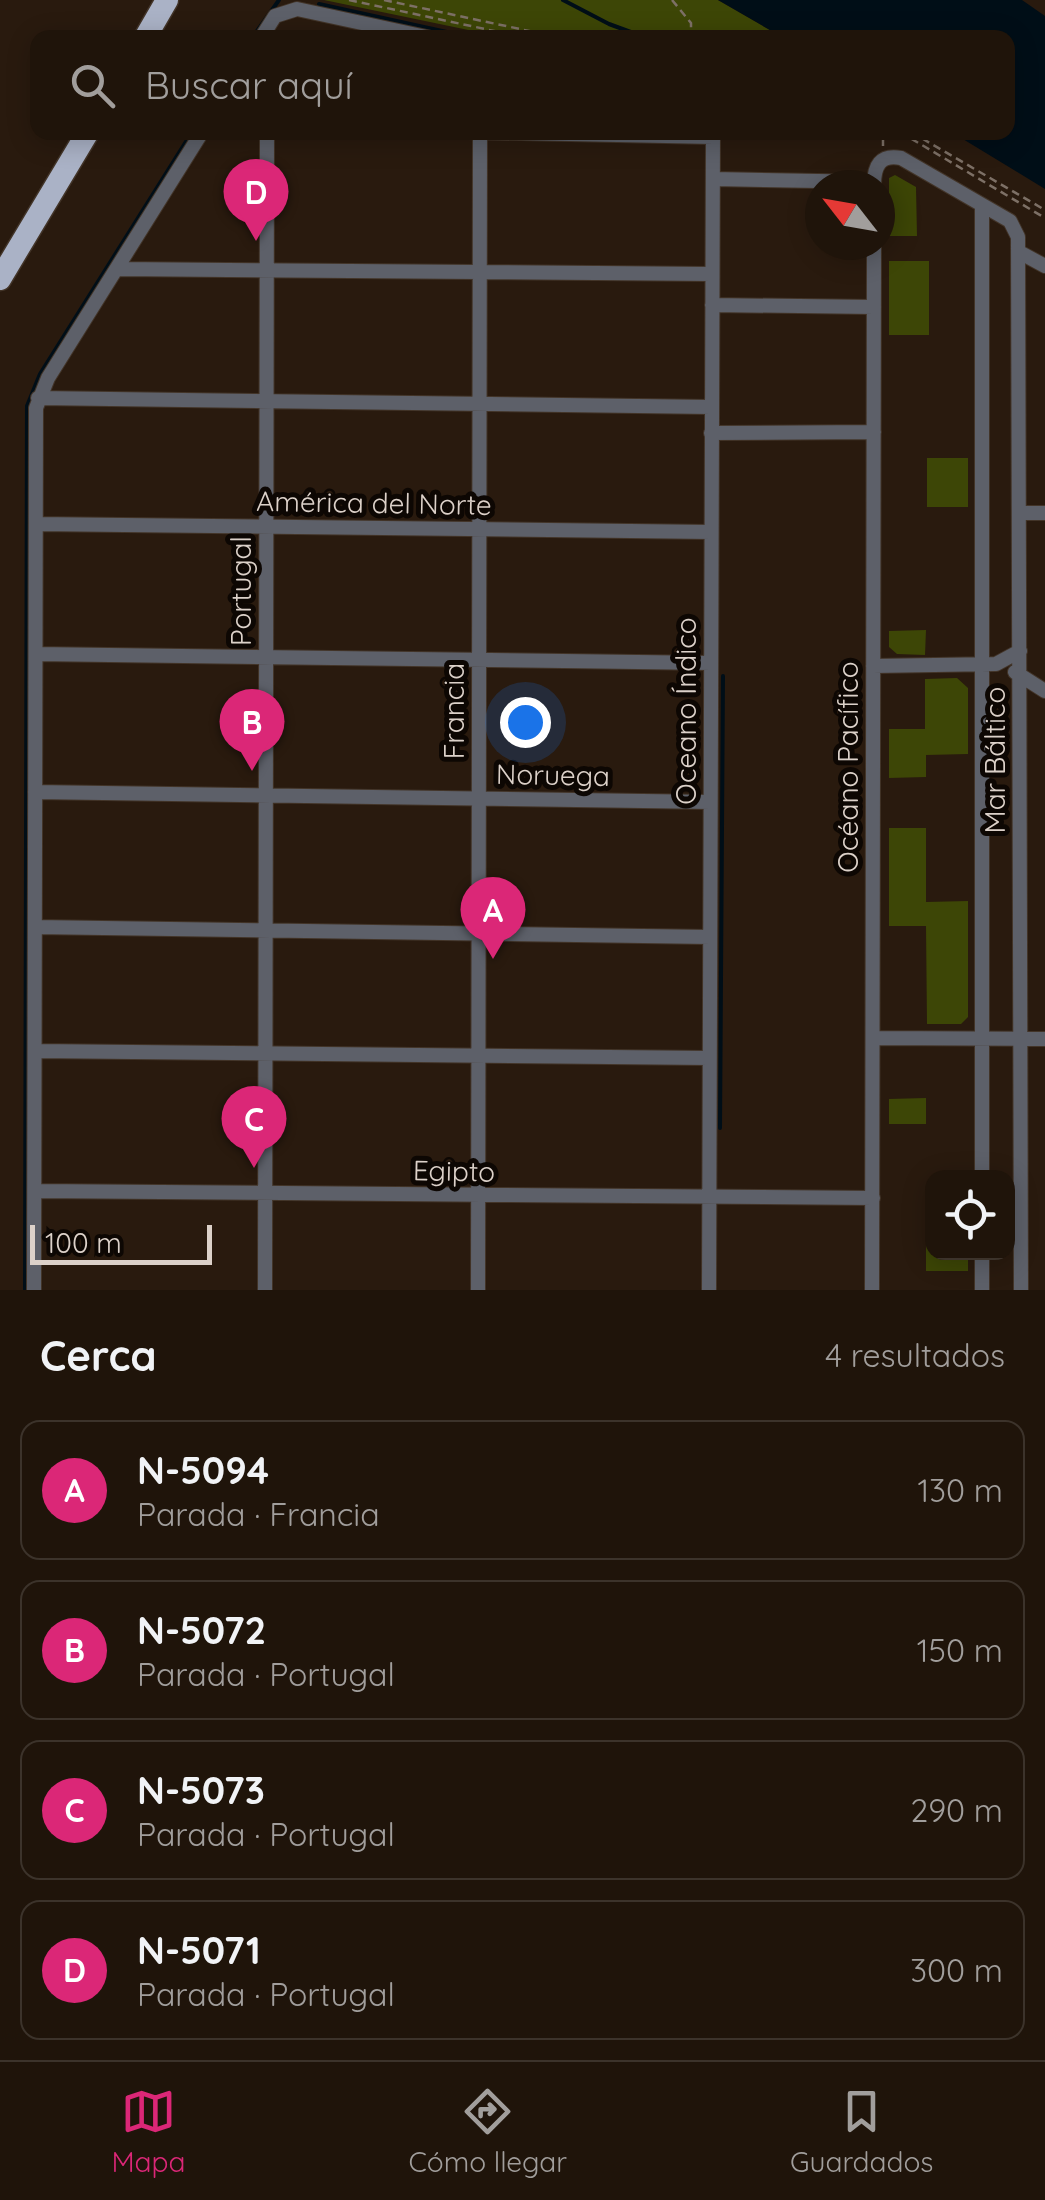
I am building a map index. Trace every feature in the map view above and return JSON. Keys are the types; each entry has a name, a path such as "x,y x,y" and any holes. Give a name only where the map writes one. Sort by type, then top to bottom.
{"highway":[{"path":"150,30 164,5"},
{"path":"0,279 83,140"}],"street":[{"path":"268,30 282,12 296,10 392,30"},
{"path":"34,1290 38,398 197,140"},
{"name":"Portugal","path":"265,1290 267,140"},
{"name":"Francia","path":"478,1290 480,140"},
{"name":"Oceano Índico","path":"708,1290 713,140"},
{"path":"875,170 883,159 901,158 982,204"},
{"path":"713,179 805,181"},
{"name":"Mar Báltico","path":"982,204 1010,221 1017,231 1019,252 1021,1290"},
{"name":"Mar Báltico","path":"982,204 988,664 982,1170"},
{"path":"1019,252 1045,266"},
{"name":"Océano Pacífico","path":"872,1290 874,260"},
{"path":"118,268 712,274"},
{"path":"712,305 874,306"},
{"path":"38,398 712,407"},
{"path":"712,433 874,432"},
{"path":"1019,513 1045,512"},
{"name":"América del Norte","path":"36,524 711,532"},
{"path":"873,666 988,664 1008,660 1020,651"},
{"path":"36,654 711,664"},
{"path":"988,664 1020,674 1045,690"},
{"name":"Noruega","path":"36,792 710,802"},
{"path":"35,927 710,937"},
{"path":"873,1038 1045,1040"},
{"path":"35,1051 710,1058"},
{"name":"Egipto","path":"34,1190 872,1198"},
{"path":"982,1260 982,1290"}],"path":[{"path":"349,0 490,30"},
{"path":"384,0 525,30"},
{"path":"672,0 691,22 690,30"},
{"path":"913,140 1045,218"},
{"path":"925,140 1045,210"}],"green space":[{"path":"324,0 718,0 770,30 468,30"},
{"path":"895,175 916,187 917,236 895,236"},
{"path":"889,261 929,261 929,335 889,335"},
{"path":"927,458 968,458 968,507 927,507"},
{"path":"926,630 925,655 897,654 889,647 889,631"},
{"path":"957,678 968,688 968,754 926,755 926,777 889,778 889,729 925,729 925,679"},
{"path":"889,828 926,828 926,902 968,901 968,1017 961,1024 927,1024 926,926 889,926"},
{"path":"926,1098 926,1124 889,1124 889,1099"},
{"path":"926,1260 968,1260 968,1271 926,1271"}],"shaded area":[{"path":"718,0 1022,0 1045,16 1045,189 964,140 1015,140 1015,30 770,30"}],"waterway":[{"path":"258,30 279,0"},
{"path":"563,0 625,30"},
{"path":"319,4 438,30"},
{"path":"25,1290 27,406 40,374 187,140"},
{"path":"720,1128 723,676"}],"place":[{"name":"N-5071","path":"256,241"},
{"name":"N-5072","path":"252,771"},
{"name":"N-5094","path":"493,959"},
{"name":"N-5073","path":"254,1168"}]}
